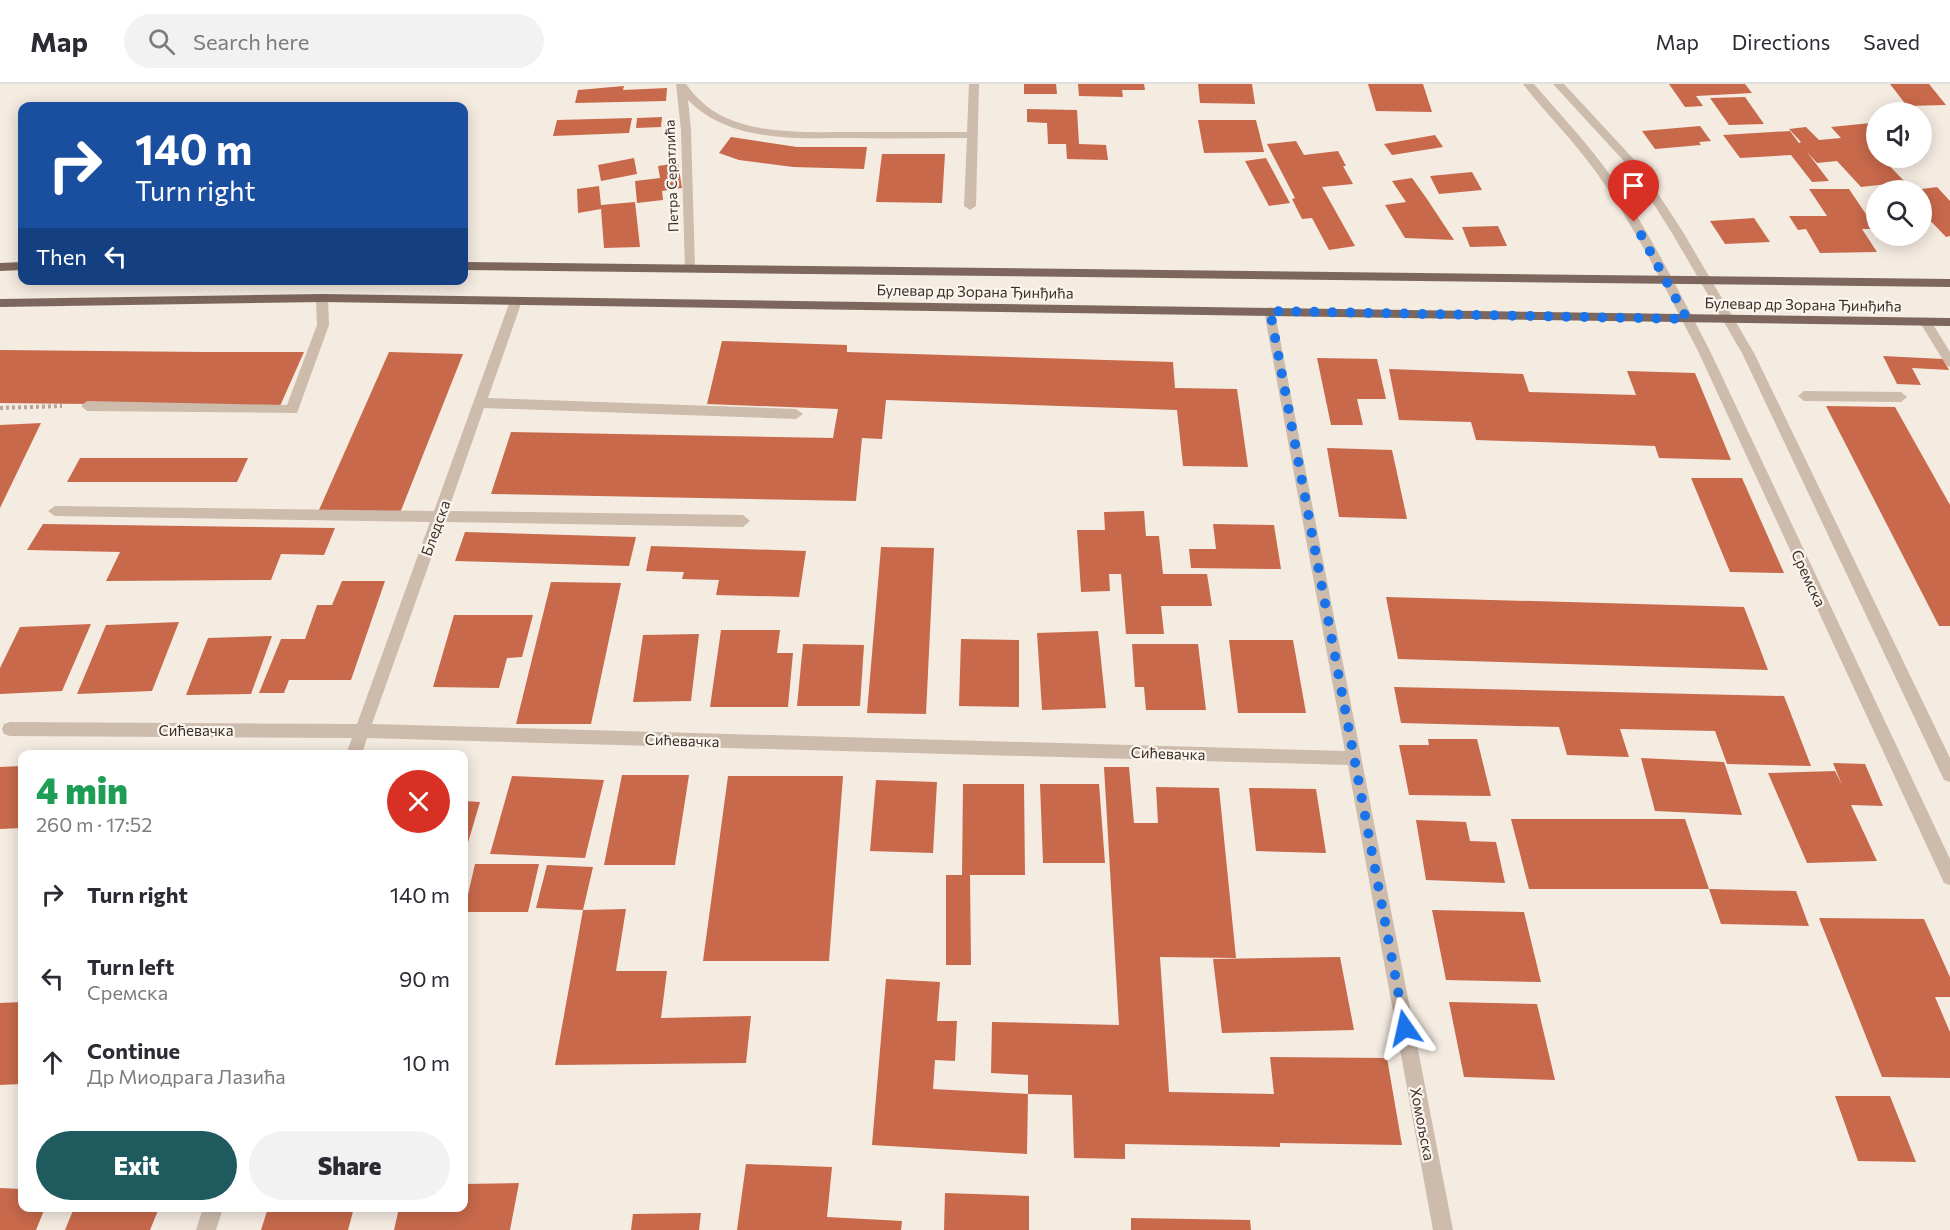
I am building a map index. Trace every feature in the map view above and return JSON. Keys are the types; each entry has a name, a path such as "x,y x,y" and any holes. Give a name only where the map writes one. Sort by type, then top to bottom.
{"main road":[{"path":"0,267 18,266"},
{"name":"Булевар др Зорана Ђинђића","path":"468,266 1950,283"},
{"name":"Булевар др Зорана Ђинђића","path":"0,303 322,298 1950,322"}],"street":[{"path":"681,84 693,100 716,117 770,132 816,135 972,135"},
{"name":"Петра Сератлића","path":"681,84 686,130 689,268"},
{"path":"970,206 974,84"},
{"name":"Сремска","path":"1528,84 1598,167 1634,222 1687,319 1950,877"},
{"path":"1558,84 1636,168 1706,281 1760,376 1950,775"},
{"path":"87,406 292,410 323,325 322,298"},
{"name":"Бледска","path":"355,750 516,301"},
{"name":"Хомољска","path":"1270,311 1443,1230"},
{"path":"1924,321 1950,363"},
{"path":"1804,396 1901,397"},
{"path":"480,403 796,414"},
{"path":"55,511 743,521"},
{"name":"Сићевачка","path":"10,729 361,731 1354,758"},
{"path":"206,1230 212,1212"}],"path":[{"path":"0,408 87,406"}],"building":[{"path":"1024,84 1056,84 1057,94 1024,94"},
{"path":"1078,84 1144,84 1145,90 1122,90 1123,97 1079,96"},
{"path":"1198,84 1252,84 1255,104 1200,103"},
{"path":"1368,84 1423,84 1432,112 1376,111"},
{"path":"1669,84 1745,84 1752,93 1696,96 1703,106 1685,107"},
{"path":"1890,84 1929,84 1946,105 1932,105 1932,102 1904,102"},
{"path":"624,86 623,90 667,88 666,101 575,103 578,90"},
{"path":"1745,97 1764,124 1729,125 1710,98"},
{"path":"1027,109 1077,110 1079,144 1106,145 1108,160 1067,159 1066,144 1048,144 1047,123 1027,122"},
{"path":"662,117 661,127 636,128 637,118"},
{"path":"632,118 629,133 553,136 557,120"},
{"path":"1198,120 1256,120 1264,152 1204,153"},
{"path":"1866,124 1866,168 1892,168 1903,180 1866,180 1866,186 1861,187 1837,161 1817,163 1807,152 1829,181 1812,182 1791,155 1740,158 1723,135 1790,131 1799,143 1801,142 1789,129 1806,127 1819,140 1841,138 1831,127"},
{"path":"1700,126 1711,141 1699,142 1701,145 1655,149 1642,131"},
{"path":"1435,135 1443,147 1392,155 1384,144"},
{"path":"731,137 797,147 867,147 864,169 793,167 739,160 719,153"},
{"path":"1296,141 1304,155 1338,151 1353,184 1322,187 1355,246 1329,250 1312,218 1302,219 1292,199 1295,198 1267,144"},
{"path":"882,154 945,154 942,203 876,202"},
{"path":"634,158 637,174 601,181 598,165"},
{"path":"1266,158 1290,203 1269,206 1245,161"},
{"path":"678,163 682,188 662,191 663,200 637,203 635,181 660,178 658,166"},
{"path":"1472,172 1482,190 1439,194 1430,176"},
{"path":"1412,178 1454,240 1405,238 1385,205 1406,202 1392,181"},
{"path":"599,186 601,205 635,202 640,247 604,248 601,209 578,213 577,189"},
{"path":"1937,187 1950,201 1950,236 1946,237 1932,222 1932,188"},
{"path":"1809,189 1849,189 1866,214 1866,229 1862,229 1866,235 1866,246 1873,246 1877,252 1820,253 1806,229 1798,230 1789,216 1827,216"},
{"path":"1754,218 1770,242 1725,244 1710,221"},
{"path":"1498,226 1507,246 1470,247 1462,227"},
{"path":"722,341 847,345 847,352 1173,362 1175,388 1237,389 1248,467 1183,466 1177,410 886,400 882,439 862,438 856,501 491,494 511,432 833,438 838,409 707,404"},
{"path":"0,350 304,352 280,406 0,403"},
{"path":"389,352 463,354 400,513 319,510"},
{"path":"1883,356 1943,359 1949,370 1912,368 1921,385 1897,384"},
{"path":"1317,358 1377,359 1386,399 1357,399 1363,425 1331,425"},
{"path":"1389,369 1523,374 1529,392 1636,395 1627,371 1695,373 1731,460 1659,458 1655,446 1476,440 1471,422 1399,420"},
{"path":"1826,406 1895,407 1950,505 1950,626 1939,626"},
{"path":"41,423 0,508 0,425"},
{"path":"1327,448 1392,450 1407,519 1339,517"},
{"path":"80,458 248,458 237,482 67,482"},
{"path":"1691,478 1742,478 1784,573 1730,572"},
{"path":"1144,511 1146,536 1159,536 1163,574 1207,574 1212,606 1161,606 1164,634 1126,634 1121,574 1109,574 1110,591 1081,592 1077,530 1105,530 1104,512"},
{"path":"43,524 335,528 324,555 281,554 271,580 106,581 120,552 27,550"},
{"path":"1213,524 1274,525 1281,569 1191,568 1189,549 1216,549"},
{"path":"465,532 636,537 629,566 455,561"},
{"path":"651,546 806,551 799,597 716,595 719,580 682,579 684,572 646,571"},
{"path":"881,547 934,548 926,714 867,713"},
{"path":"342,581 385,581 351,680 289,680 284,693 259,693 281,639 305,639 317,605 332,605"},
{"path":"551,582 621,583 591,724 516,724"},
{"path":"1386,597 1744,607 1768,670 1398,659"},
{"path":"454,615 533,615 522,657 507,658 499,688 433,687"},
{"path":"179,622 152,691 77,694 106,625"},
{"path":"91,624 62,691 0,694 0,668 20,627"},
{"path":"721,630 780,630 777,653 793,653 788,707 710,707"},
{"path":"1098,631 1106,708 1042,710 1037,633"},
{"path":"699,634 691,701 633,702 643,635"},
{"path":"272,636 251,694 186,695 208,638"},
{"path":"961,639 1019,640 1019,707 959,706"},
{"path":"1229,640 1293,640 1306,713 1238,713"},
{"path":"803,644 864,645 860,706 797,706"},
{"path":"1132,644 1198,644 1206,710 1146,710 1144,687 1135,687"},
{"path":"1394,687 1784,696 1811,766 1727,764 1715,731 1620,729 1629,757 1567,755 1559,727 1401,723"},
{"path":"1428,739 1477,739 1491,796 1409,795 1399,745 1429,745"},
{"path":"1641,758 1724,762 1742,815 1655,811"},
{"path":"1833,763 1865,764 1883,806 1851,805 1877,861 1807,863 1768,773 1835,771 1842,785"},
{"path":"18,766 18,828 0,829 0,767"},
{"path":"1104,767 1129,767 1134,823 1158,823 1156,787 1219,788 1236,958 1160,957 1169,1092 1274,1094 1270,1057 1387,1058 1402,1145 1280,1143 1280,1147 1125,1144 1125,1159 1074,1158 1072,1095 1028,1094 1028,1075 991,1073 992,1022 1119,1025"},
{"path":"622,775 689,775 675,865 604,865"},
{"path":"512,776 604,780 585,858 490,854"},
{"path":"728,776 843,776 829,961 703,961"},
{"path":"876,780 937,782 933,853 870,851"},
{"path":"963,784 1024,784 1025,875 970,875 971,965 946,965 946,875 962,875"},
{"path":"1040,784 1099,784 1105,863 1043,863"},
{"path":"1249,788 1316,789 1326,853 1256,851"},
{"path":"468,801 480,802 468,842"},
{"path":"1511,819 1685,819 1709,889 1529,889"},
{"path":"1416,820 1466,822 1470,841 1496,842 1505,883 1426,880"},
{"path":"475,864 539,864 528,912 468,912 468,895"},
{"path":"547,865 593,867 583,910 536,908"},
{"path":"1709,889 1796,891 1809,926 1721,924"},
{"path":"626,909 616,971 667,971 661,1018 751,1016 746,1063 555,1065 583,910"},
{"path":"1432,910 1524,912 1541,982 1446,980"},
{"path":"1819,918 1924,919 1950,977 1950,997 1935,997 1950,1032 1950,1078 1882,1077"},
{"path":"1340,957 1354,1030 1222,1033 1213,959"},
{"path":"886,979 940,982 937,1021 957,1021 955,1061 935,1060 933,1089 1028,1094 1027,1154 872,1145"},
{"path":"18,1002 18,1084 0,1085 0,1003"},
{"path":"1449,1002 1537,1004 1555,1080 1464,1077"},
{"path":"1835,1096 1890,1096 1916,1162 1858,1161"},
{"path":"746,1164 832,1167 827,1217 902,1221 901,1230 737,1230"},
{"path":"519,1183 510,1230 394,1230 398,1212 468,1212 468,1184"},
{"path":"0,1188 18,1189 18,1212 43,1212 36,1230 0,1230"},
{"path":"945,1193 1029,1196 1029,1230 944,1230"},
{"path":"72,1212 157,1212 150,1230 65,1230"},
{"path":"267,1212 353,1212 348,1230 261,1230"},
{"path":"701,1213 699,1230 631,1230 633,1214"},
{"path":"1131,1218 1250,1220 1251,1230 1131,1230"}],"route":[{"path":"1405,1028 1270,311 1687,319 1634,222"}]}
